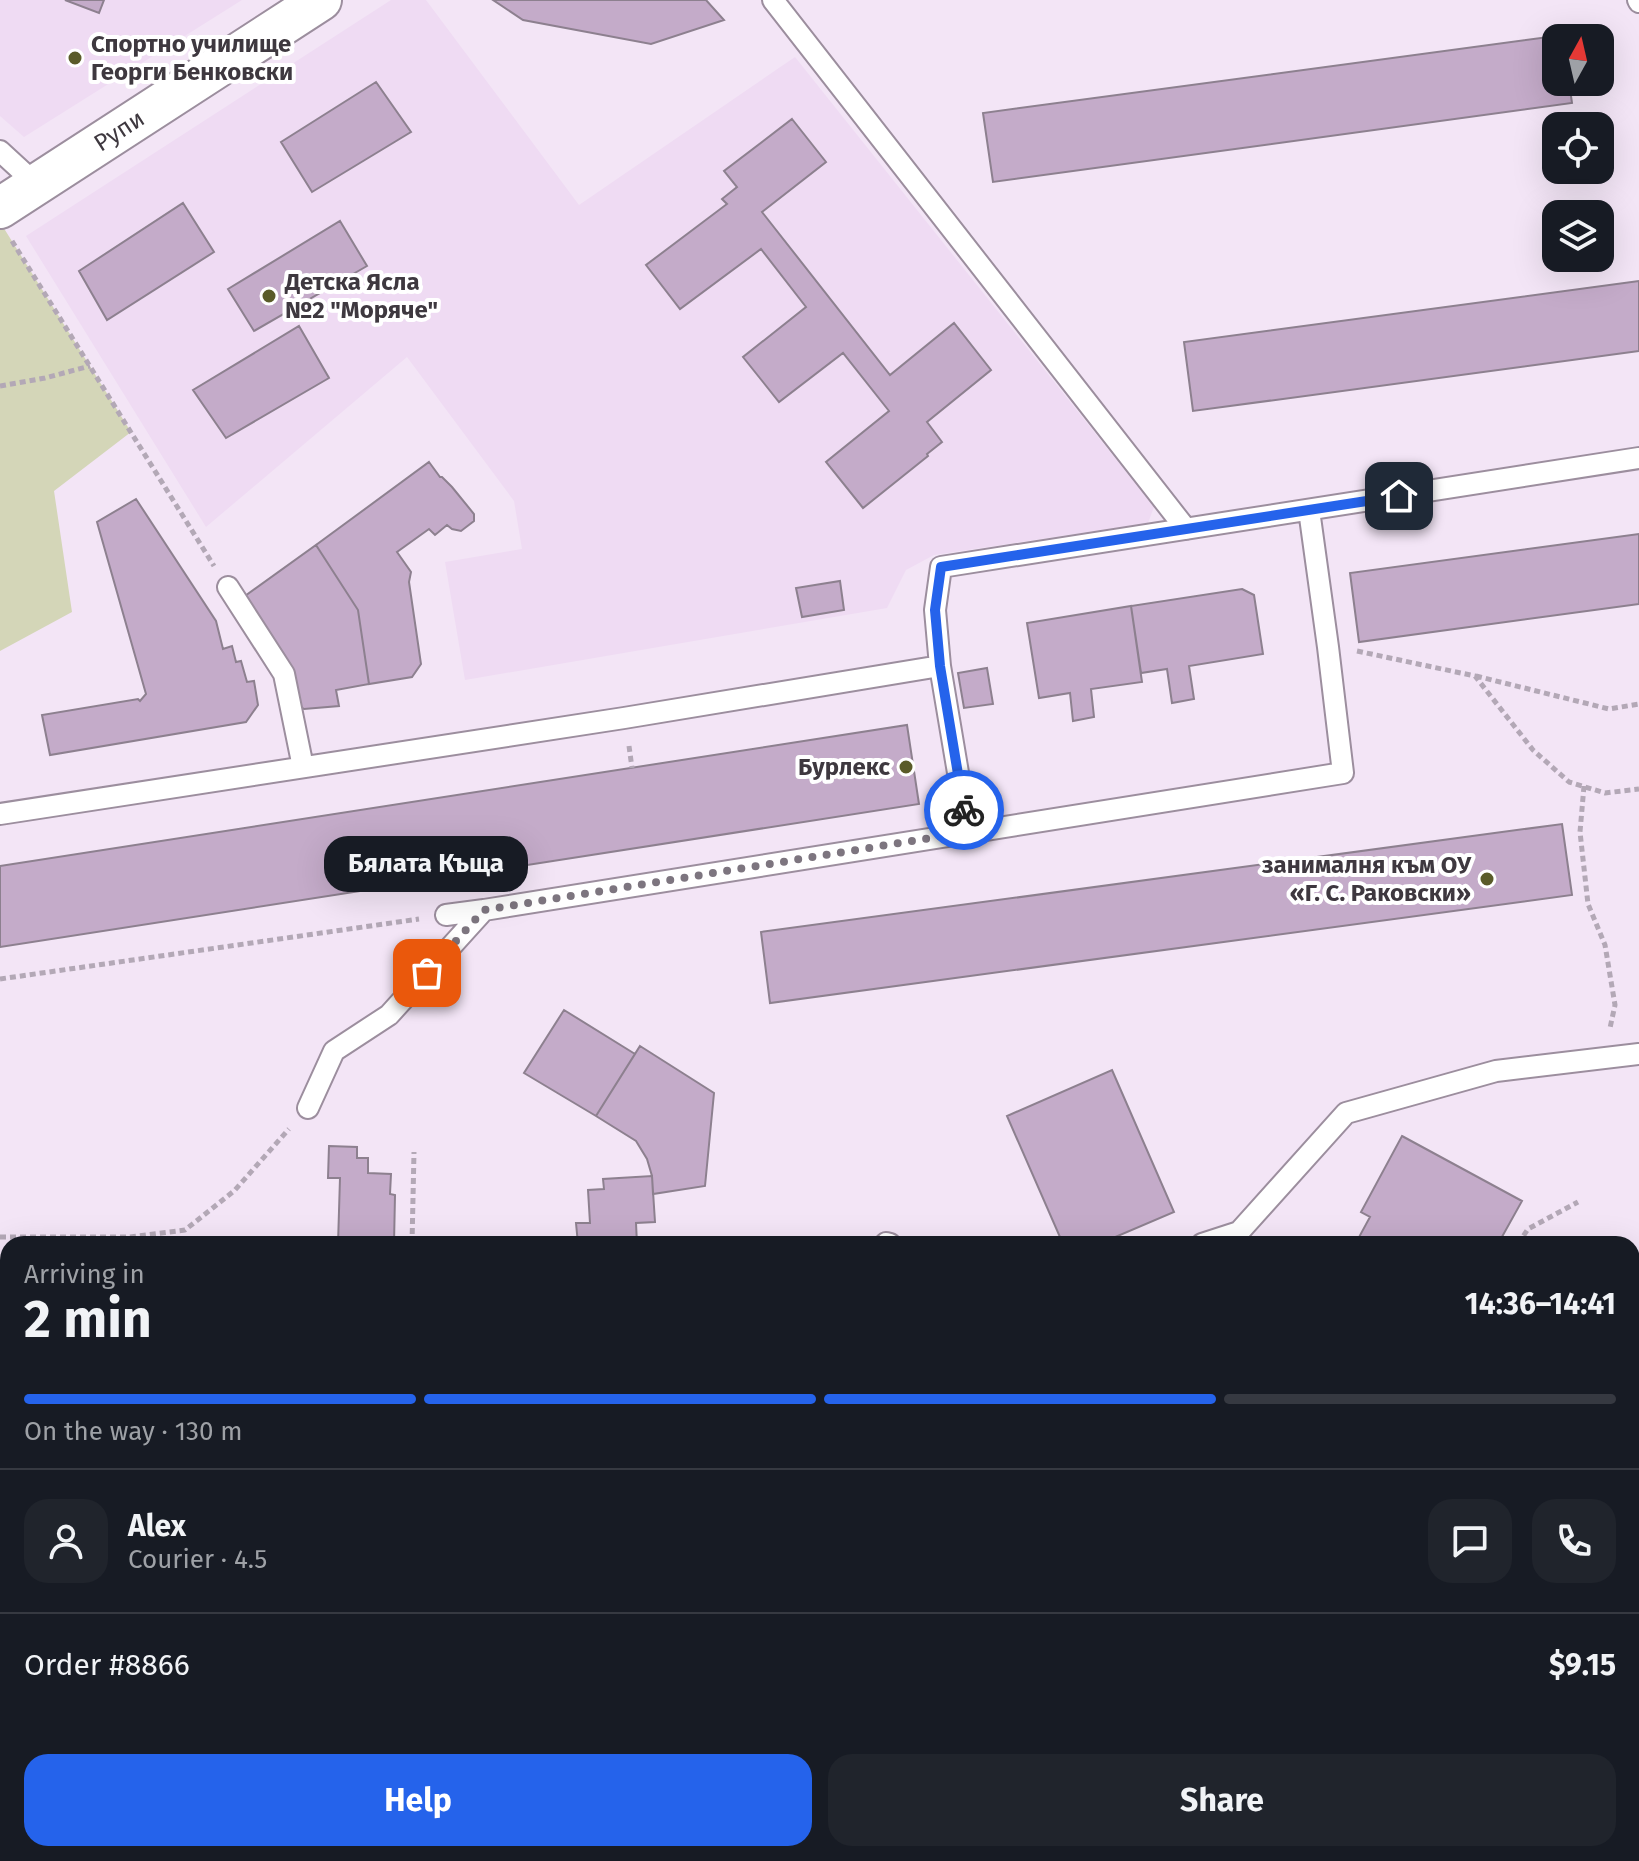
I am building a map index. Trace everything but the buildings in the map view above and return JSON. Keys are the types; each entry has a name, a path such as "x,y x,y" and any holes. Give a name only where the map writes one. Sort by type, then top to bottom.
{"street":[{"name":"Рупи","path":"4,222 37,185 321,0"}],"lane":[{"path":"773,0 1186,529"},
{"path":"0,151 37,185"},
{"path":"968,832 940,666 935,610 941,567 1639,458"},
{"path":"446,915 1343,773 1309,510"},
{"path":"228,587 284,674 303,767"},
{"path":"0,814 940,666"},
{"path":"308,1108 334,1051 389,1015 484,910"},
{"path":"1227,1236 1239,1232 1346,1113 1496,1071 1639,1054"}],"path":[{"path":"4,222 228,587"},
{"path":"0,386 90,366"},
{"path":"1328,647 1475,676 1609,709 1639,704"},
{"path":"1475,676 1533,750 1569,782 1605,793 1639,789"},
{"path":"1584,786 1580,832 1588,904 1605,945 1615,1005 1605,1058"},
{"path":"0,979 446,915"},
{"path":"137,1236 185,1230 234,1191 308,1108"},
{"path":"412,1236 414,1152"},
{"path":"1523,1236 1528,1229 1578,1202"}],"shaded area":[{"name":"Спортно училище Георги Бенковски","path":"0,0 242,0 24,137 0,116"},
{"path":"391,0 426,0 579,205 795,57 1154,507 1148,523 934,555 906,570 887,608 465,680 445,562 522,549 514,501 407,357 206,527 26,236"}],"green space":[{"path":"0,222 131,432 54,491 72,612 0,651"}],"way so far":[{"path":"427,973 484,910 968,832 964,810"}],"place":[{"name":"Спортно училище Георги Бенковски","path":"75,58"},
{"name":"Детска Ясла №2 \"Моряче\"","path":"269,296"},
{"name":"Бурлекс","path":"906,767"},
{"name":"занималня към ОУ «Г. С. Раковски»","path":"1487,879"},
{"name":"Бялата Къща","path":"427,973"}],"route":[{"path":"964,810 940,666 935,610 941,567 1399,496"}]}
